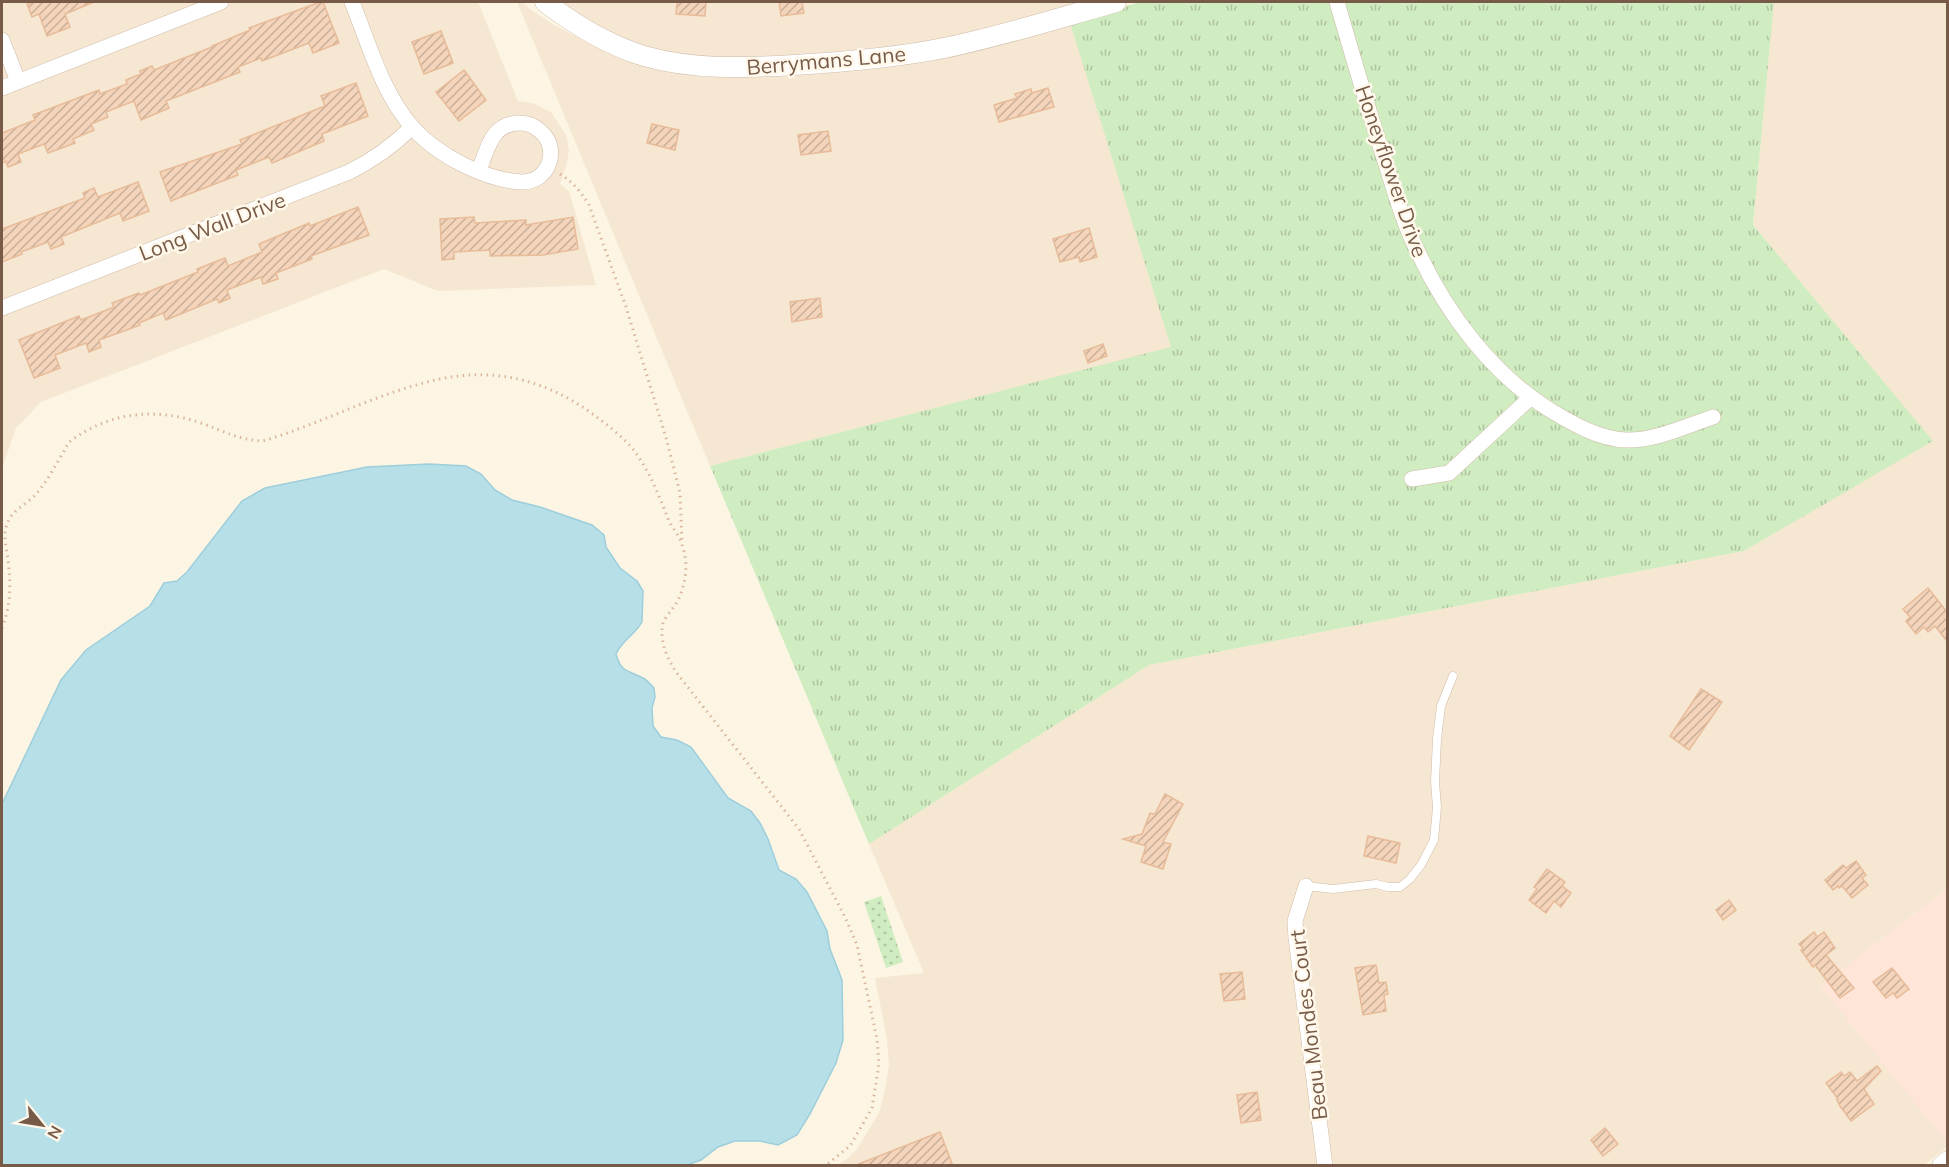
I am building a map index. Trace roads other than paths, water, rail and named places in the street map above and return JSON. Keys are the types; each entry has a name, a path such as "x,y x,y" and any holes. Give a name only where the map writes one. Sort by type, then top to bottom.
{"street":[{"path":"2,88 221,2"},
{"path":"352,2 394,101 412,127 432,146 452,160 479,171 507,180 524,182 538,178 548,166 552,153 549,139 527,123 504,125 491,139 479,171"},
{"name":"Berrymans Lane","path":"545,2 562,16 601,39 644,56 679,63 730,67 818,64 942,49 1116,2"},
{"name":"Honeyflower Drive","path":"1337,2 1389,176 1417,250 1453,314 1480,350 1530,398 1585,429 1604,436 1626,440 1650,437 1713,417"},
{"path":"2,40 18,81"},
{"name":"Long Wall Drive","path":"2,308 349,172 390,148 412,127"},
{"path":"1412,479 1449,473 1530,398"},
{"name":"Beau Mondes Court","path":"1306,886 1295,921 1296,938 1325,1166"},
{"path":"1942,1166 1947,1161"}],"lane":[{"path":"1306,886 1333,889 1376,884 1388,887 1400,886 1410,879 1421,865 1434,840 1437,807 1437,739 1441,706 1453,676"}],"water":[{"path":"429,464 466,466 481,474 495,490 512,500 592,525 604,535 606,547 620,568 637,581 643,591 642,622 616,654 623,668 644,679 654,688 653,726 661,737 677,740 691,747 728,798 751,811 768,839 779,870 796,879 807,892 827,931 830,949 842,980 843,1040 836,1063 810,1114 797,1135 778,1145 760,1141 735,1141 718,1147 701,1160 687,1165 2,1165 2,804 61,680 86,650 150,606 164,583 177,581 187,572 242,501 265,488 367,467"}]}
